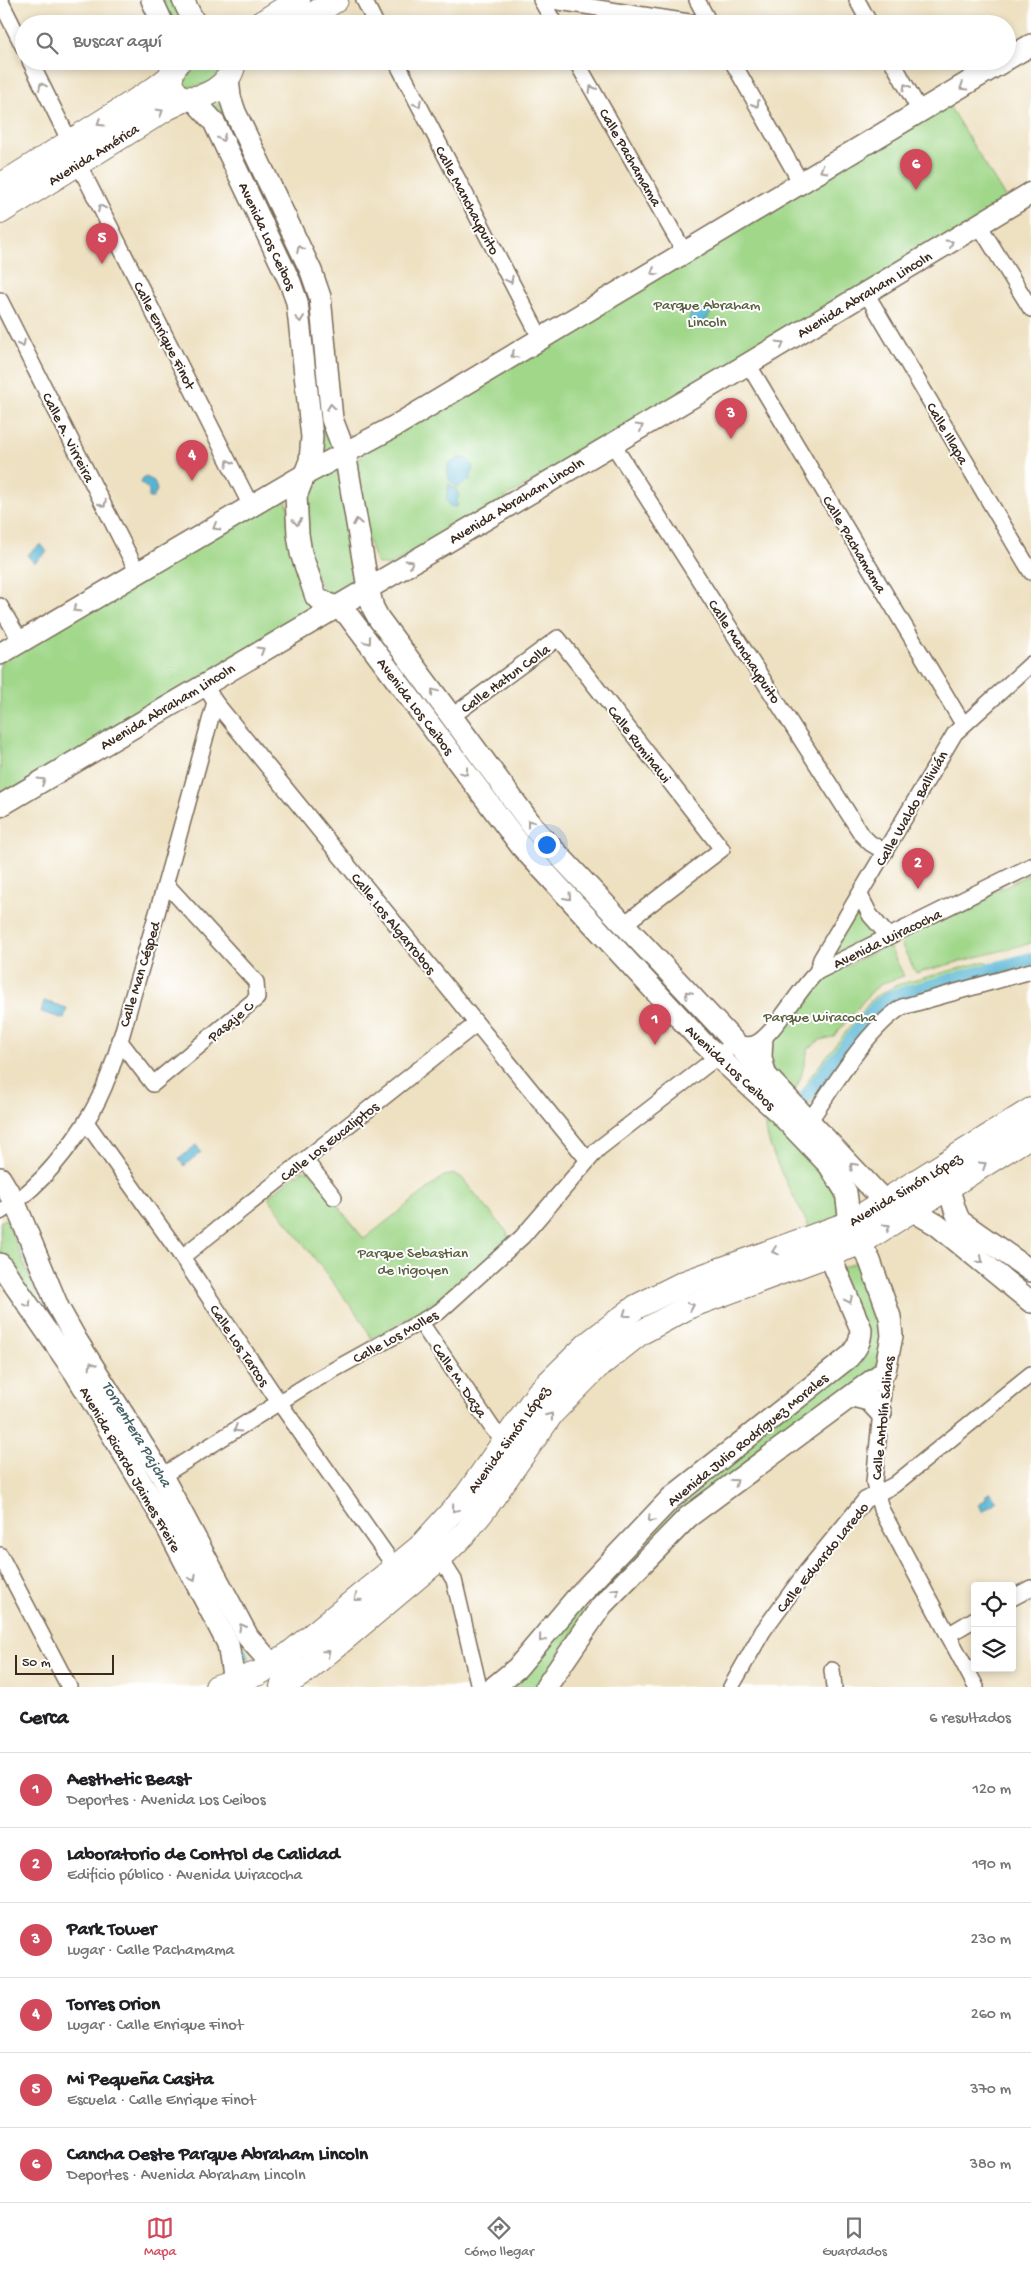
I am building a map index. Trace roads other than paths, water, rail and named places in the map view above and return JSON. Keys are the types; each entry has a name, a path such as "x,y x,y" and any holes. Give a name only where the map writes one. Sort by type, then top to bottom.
{"main road":[{"path":"274,15 298,0"},
{"path":"312,15 336,0"},
{"name":"Avenida América","path":"0,212 156,88 172,70"},
{"path":"176,70 173,92 190,99"},
{"name":"Avenida América","path":"0,186 167,108 213,92 232,70"},
{"name":"Avenida Simón López","path":"229,1685 272,1665 420,1547 513,1448 597,1367 640,1333 690,1306 825,1245 913,1211 945,1177 1031,1110"},
{"name":"Avenida Simón López","path":"855,1233 886,1202 945,1177 1031,1135"},
{"name":"Avenida Simón López","path":"288,1686 440,1558 466,1532 513,1448"}],"street":[{"path":"0,0 15,30"},
{"path":"152,0 159,15"},
{"path":"183,0 190,15"},
{"path":"364,0 372,15"},
{"path":"541,0 550,15"},
{"path":"546,0 644,15"},
{"path":"697,0 705,15"},
{"path":"857,0 865,15"},
{"path":"1016,54 1031,45"},
{"name":"Calle Enrique Finot","path":"34,70 251,506"},
{"name":"Avenida Los Ceibos","path":"234,70 230,96 235,112 312,271 320,297 332,420 345,453 368,588 373,608 379,619 537,832 886,1202"},
{"name":"Calle Manchaypuito","path":"401,70 541,339"},
{"name":"Calle Pachamama","path":"581,70 685,253"},
{"path":"737,70 801,183"},
{"path":"897,70 921,113"},
{"path":"0,654 304,475 541,339 990,70"},
{"name":"Avenida Los Ceibos","path":"190,99 214,122 290,282 297,302 312,438 310,461 295,503 301,553 316,597 347,614 521,846 716,1056 786,1119 829,1165 846,1192 855,1233"},
{"name":"Avenida Abraham Lincoln","path":"0,806 210,693 335,607 748,364 1031,193"},
{"path":"979,225 1031,309"},
{"name":"Calle Illapa","path":"866,293 1031,572"},
{"name":"Calle A. Virreira","path":"0,300 138,573"},
{"name":"Calle Pachamama","path":"748,364 963,724"},
{"name":"Calle Manchaypuito","path":"612,443 862,835 870,843 885,852"},
{"path":"0,606 21,642"},
{"name":"Calle Hatun Colla","path":"452,717 558,638"},
{"name":"Calle Ruminawi","path":"558,638 722,849 623,924"},
{"name":"Calle Waldo Ballivián","path":"817,972 821,959 955,733 1031,664"},
{"name":"Calle Man Césped","path":"8,1208 45,1175 86,1122 106,1081 166,884 210,693"},
{"name":"Calle Los Algarrobos","path":"210,693 587,1159"},
{"name":"Avenida Wiracocha","path":"765,1037 807,981 817,972 1031,866"},
{"name":"Pasaje C","path":"119,1040 153,1084 257,998 256,982 166,884"},
{"path":"860,895 870,915 889,936"},
{"path":"810,1120 852,1060 890,1015 902,1007 1031,971"},
{"name":"Calle Los Eucaliptos","path":"182,1257 476,1024"},
{"path":"734,1043 754,1044 765,1037"},
{"path":"765,1037 764,1057 769,1078"},
{"name":"Calle Los Molles","path":"162,1476 310,1383 422,1323 440,1311 505,1254 598,1148 734,1043"},
{"name":"Calle Los Tarcos","path":"86,1122 182,1257 278,1402 395,1567"},
{"path":"305,1160 334,1197"},
{"path":"945,1177 959,1232 1031,1302"},
{"name":"Avenida Ricardo Jaimes Freire","path":"0,1178 8,1208 58,1307 162,1476 238,1620 255,1647 288,1686"},
{"path":"913,1211 931,1221 959,1232 1031,1271"},
{"name":"Calle Antolín Salinas","path":"855,1233 870,1261 890,1317 892,1336 885,1371 874,1482 876,1495 880,1509 976,1687"},
{"name":"Avenida Julio Rodríguez Morales","path":"494,1687 517,1668 578,1596 671,1498 849,1357 856,1348 861,1338 861,1328 825,1245"},
{"name":"Avenida Ricardo Jaimes Freire","path":"0,1264 76,1374 160,1514 228,1644 229,1685"},
{"name":"Calle M. Daza","path":"422,1323 513,1448"},
{"name":"Avenida Julio Rodríguez Morales","path":"546,1687 595,1614 688,1517 885,1371"},
{"name":"Calle Eduardo Laredo","path":"731,1687 763,1631 806,1572 865,1500 894,1485 1031,1374"},
{"path":"853,1396 869,1400 882,1413"},
{"path":"0,1555 69,1687"},
{"path":"440,1558 454,1580 479,1687"},
{"path":"1016,1596 1031,1588"},
{"path":"578,1596 595,1614"},
{"path":"948,1635 971,1621"},
{"path":"832,1670 834,1687"}],"water":[{"path":"709,308 712,312 700,328 691,326 688,322 692,311"},
{"path":"461,458 467,459 473,467 470,480 457,487 448,476 448,467 449,463"},
{"path":"146,477 154,481 157,490 153,498 149,498 149,490 141,483 142,479"},
{"path":"449,484 456,489 459,497 456,501 458,506 455,507 450,506 446,500"},
{"path":"41,544 47,552 34,563 27,555"},
{"path":"44,1001 67,1008 64,1019 41,1012"},
{"path":"196,1145 201,1152 184,1166 179,1159"},
{"path":"990,1492 997,1501 983,1512 978,1505 986,1499 985,1496"}],"waterway":[{"path":"807,1095 876,1008 891,997 1031,959"},
{"name":"Torrentera Pajcha","path":"10,1220 47,1307"},
{"name":"Torrentera Pajcha","path":"238,1640 248,1658"}],"place":[{"name":"Cancha Oeste Parque Abraham Lincoln","path":"916,190"},
{"name":"Mi Pequeña Casita","path":"102,264"},
{"name":"Park Tower","path":"731,439"},
{"name":"Torres Orion","path":"192,481"},
{"name":"Laboratorio de Control de Calidad","path":"918,889"},
{"name":"Aesthetic Beast","path":"655,1045"}],"park label":[{"name":"Parque Abraham Lincoln","path":"707,312"},
{"name":"Parque Wiracocha","path":"820,1016"},
{"name":"Parque Sebastian de Irigoyen","path":"413,1260"}]}
